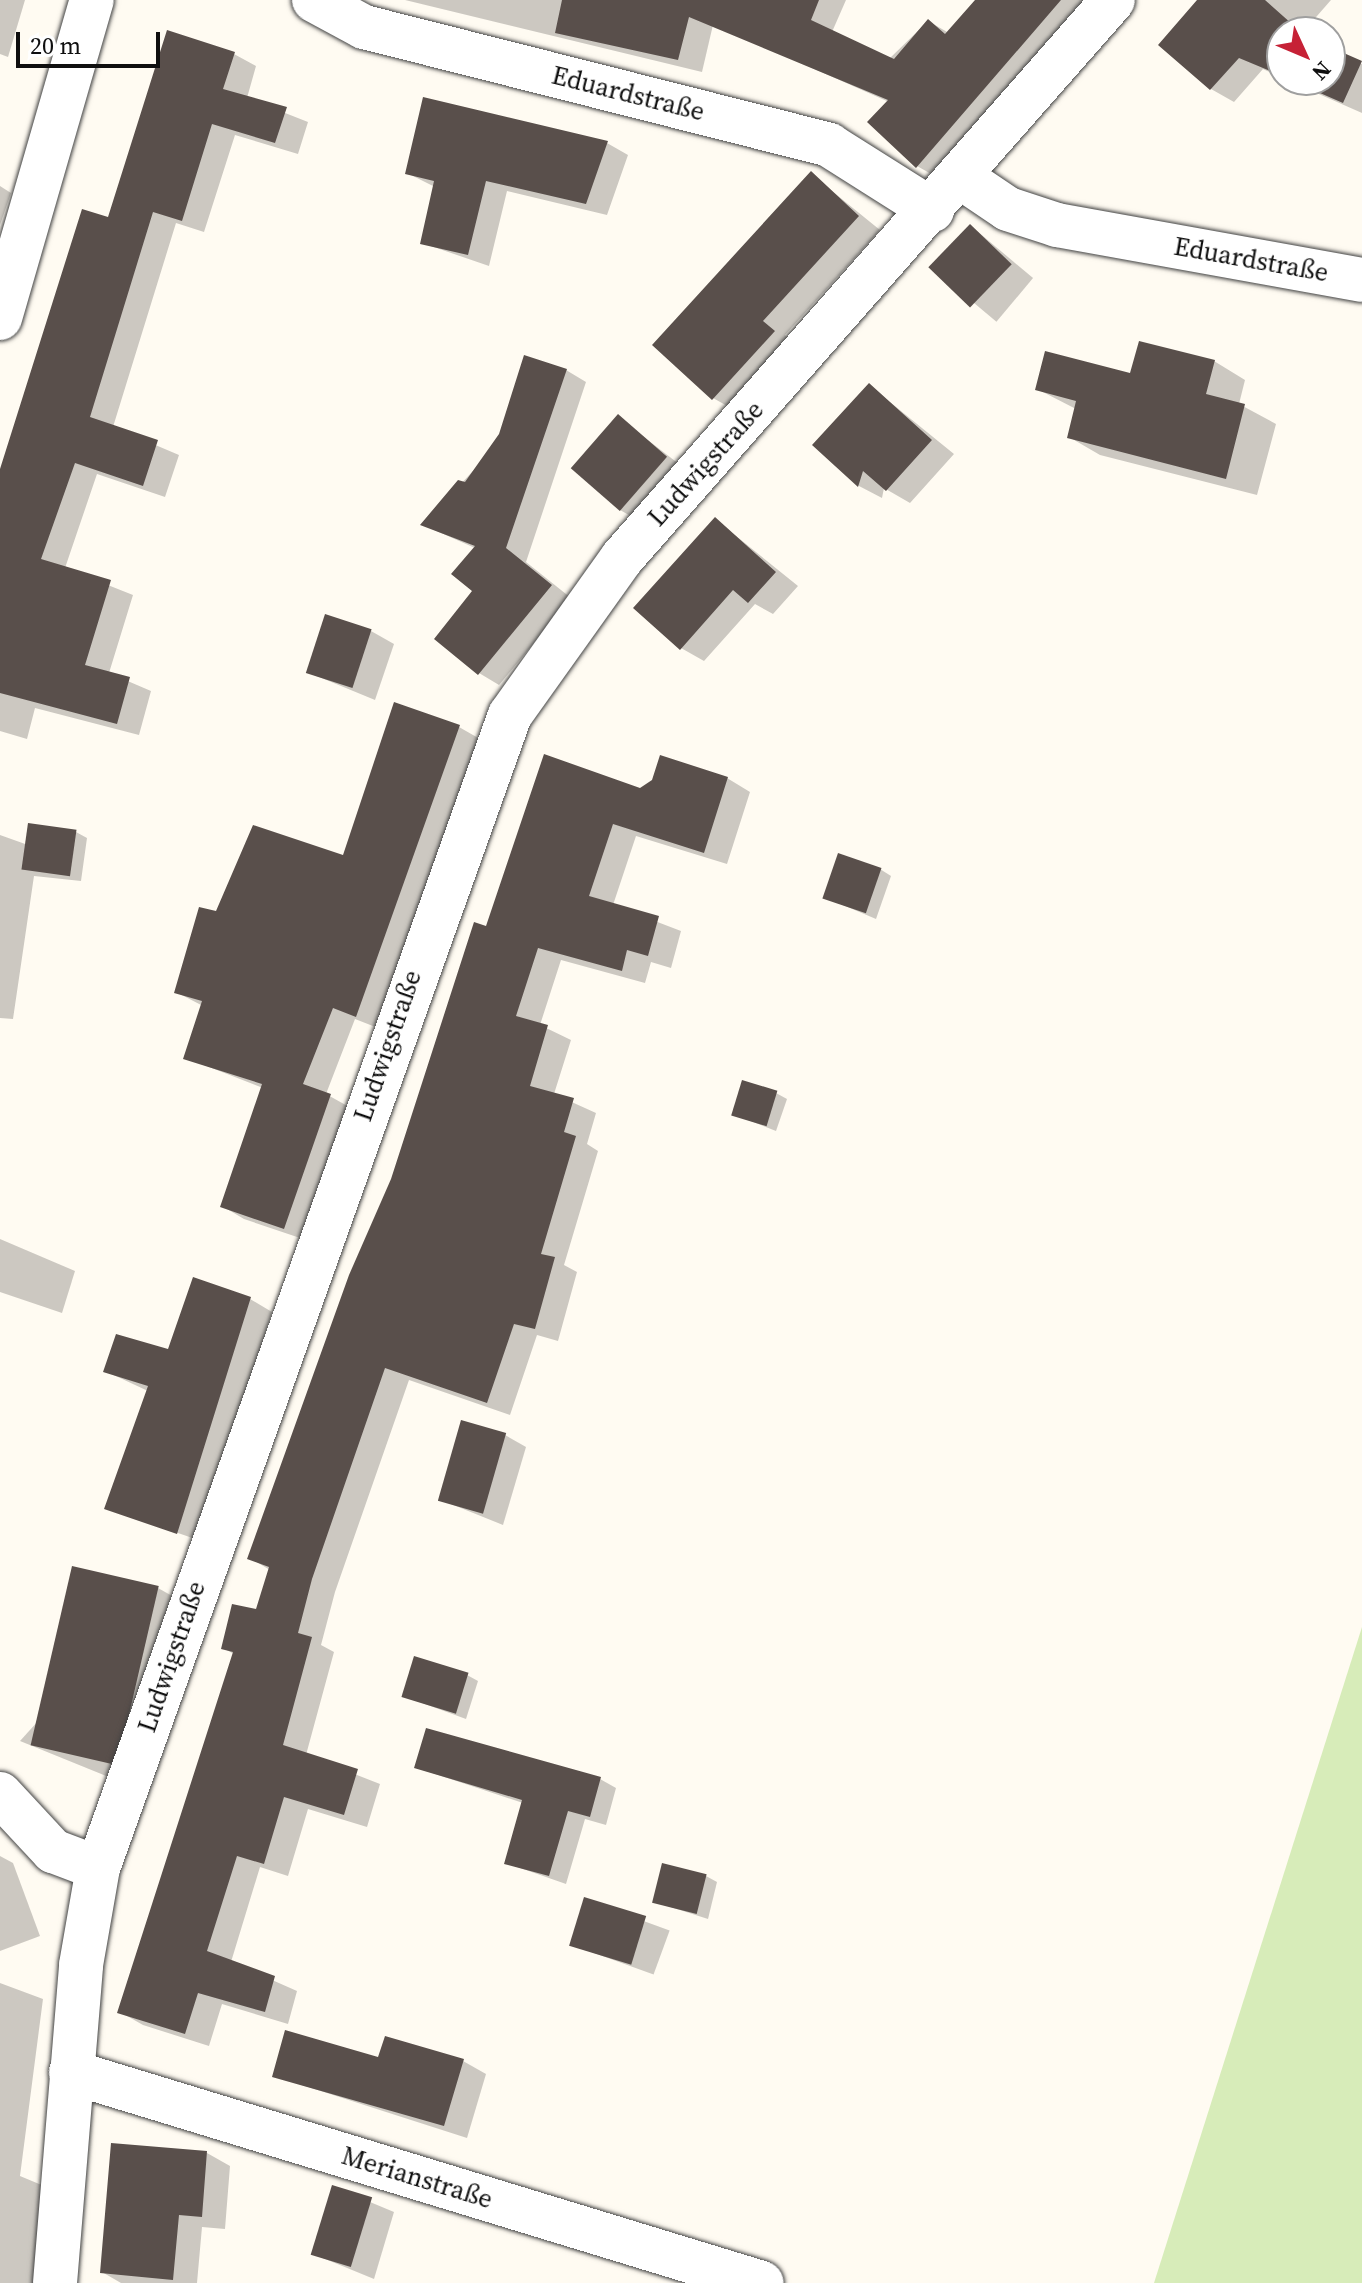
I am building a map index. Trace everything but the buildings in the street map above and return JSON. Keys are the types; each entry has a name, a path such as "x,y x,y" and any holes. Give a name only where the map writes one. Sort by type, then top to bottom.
{"street":[{"path":"0,318 92,0"},
{"name":"Eduardstraße","path":"314,0 364,27 829,145 932,210"},
{"name":"Ludwigstraße","path":"55,2283 71,2072 98,1868 510,715 622,558 962,178 1113,0"},
{"name":"Eduardstraße","path":"962,178 1008,209 1057,225 1362,280"},
{"path":"0,1794 53,1851 98,1868"},
{"name":"Merianstraße","path":"71,2072 762,2283"}],"green space":[{"path":"1362,1627 1362,2283 1154,2283"}]}
